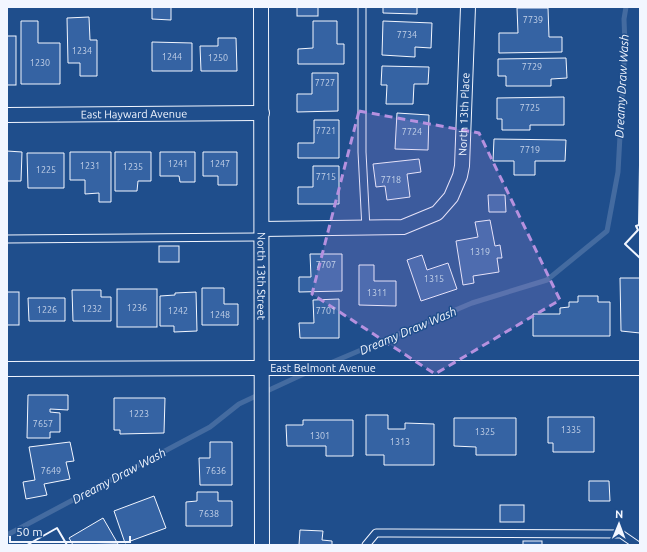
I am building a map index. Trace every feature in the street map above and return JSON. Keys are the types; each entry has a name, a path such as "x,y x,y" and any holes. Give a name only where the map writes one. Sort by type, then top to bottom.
{"street":[{"name":"North 13th Street","path":"261,7 262,545"},
{"name":"North 13th Place","path":"366,229 403,227 437,213 450,197 460,176 462,166 468,7"},
{"name":"East Hayward Avenue","path":"7,116 262,113"},
{"path":"262,233 366,229"},
{"name":"East Belmont Avenue","path":"7,370 640,368"}],"lane":[{"path":"362,7 362,152 366,229"},
{"path":"7,239 262,233"},
{"path":"366,545 376,533 390,533 621,534 638,545"}],"highlighted area":[{"path":"359,111 479,133 560,300 435,374 312,294"}],"building":[{"path":"152,7 171,7 171,20 152,19"},
{"path":"297,7 318,7 318,16 297,16"},
{"path":"383,7 417,7 417,14 383,13"},
{"path":"517,8 548,8 549,37 562,37 562,52 499,53 499,33 518,33"},
{"path":"89,17 90,40 97,40 97,76 80,76 80,63 68,63 67,18"},
{"path":"21,21 38,21 38,43 60,43 60,84 21,84"},
{"path":"313,21 337,21 337,44 344,44 344,64 298,64 298,49 313,48"},
{"path":"383,21 432,23 431,48 415,47 415,57 382,55"},
{"path":"7,36 16,36 16,85 7,85"},
{"path":"218,38 236,38 237,71 201,71 200,46 218,46"},
{"path":"152,42 192,43 192,71 152,71"},
{"path":"566,58 567,78 551,79 551,86 506,86 506,76 498,76 498,59"},
{"path":"382,66 429,67 428,84 414,84 413,104 386,104 387,85 381,85"},
{"path":"312,73 338,73 338,111 297,112 297,94 312,94"},
{"path":"564,97 564,125 530,125 530,130 502,130 502,119 497,119 497,98"},
{"path":"397,113 429,115 428,150 395,149"},
{"path":"314,120 339,120 339,158 298,158 298,143 314,143"},
{"path":"494,139 566,140 565,161 535,161 535,175 514,175 514,161 493,161"},
{"path":"7,151 22,152 21,181 7,181"},
{"path":"70,152 111,152 111,202 99,202 99,193 85,194 85,180 70,180"},
{"path":"115,152 151,152 151,181 138,181 137,191 115,191"},
{"path":"160,152 195,152 195,182 180,182 179,176 160,176"},
{"path":"203,152 237,152 237,185 218,185 218,176 203,176"},
{"path":"27,153 64,153 64,188 28,188"},
{"path":"419,159 421,172 407,174 410,197 387,200 385,186 376,187 373,164"},
{"path":"313,166 339,166 339,204 298,204 298,187 313,187"},
{"path":"488,195 505,195 506,212 489,212"},
{"path":"490,220 495,246 500,245 502,258 497,258 499,272 473,276 474,283 463,285 456,241 478,237 475,222"},
{"path":"159,246 179,246 179,262 159,262"},
{"path":"310,254 342,254 342,291 299,292 299,277 311,277"},
{"path":"422,255 427,270 448,263 457,289 421,301 407,260"},
{"path":"359,265 374,265 374,281 396,281 396,306 359,305"},
{"path":"620,278 640,278 640,333 621,331"},
{"path":"202,288 224,288 224,304 238,304 238,325 202,325"},
{"path":"117,289 157,289 157,327 117,327"},
{"path":"72,290 101,290 101,297 111,297 111,321 73,321"},
{"path":"7,292 19,292 19,325 7,325"},
{"path":"196,292 197,331 174,332 174,326 160,326 160,296 175,295 175,293"},
{"path":"578,296 598,296 598,302 610,302 610,336 533,336 533,314 560,314 560,308 569,307 569,302 578,302"},
{"path":"28,298 65,298 65,321 29,321"},
{"path":"339,299 339,338 300,338 299,323 314,323 313,300"},
{"path":"28,395 68,395 68,410 50,409 50,412 60,413 60,432 50,432 50,438 27,438"},
{"path":"114,398 165,398 164,433 120,434 120,430 114,430"},
{"path":"366,415 388,415 388,429 405,429 405,423 434,424 434,465 384,465 384,455 366,455"},
{"path":"548,417 594,417 594,452 553,452 553,443 548,443"},
{"path":"454,418 516,418 516,455 476,455 476,447 454,446"},
{"path":"303,420 353,420 353,456 326,456 326,446 287,446 286,425 303,425"},
{"path":"70,442 74,461 66,462 70,479 44,484 47,495 26,499 23,482 35,480 29,447"},
{"path":"210,442 232,442 232,485 200,485 199,458 210,458"},
{"path":"589,481 609,481 610,501 589,501"},
{"path":"197,492 218,492 218,501 232,501 232,526 186,526 186,502 197,501"},
{"path":"154,496 166,528 125,543 114,511"},
{"path":"500,505 524,505 524,522 500,522"},
{"path":"103,518 118,544 73,545 69,538"},
{"path":"300,530 323,531 322,540 332,541 332,545 299,545"},
{"path":"523,541 542,541 542,545 523,545"}],"waterway":[{"name":"Dreamy Draw Wash","path":"328,364 472,303 547,280 607,231 618,172 625,45 624,19 626,7"},
{"name":"Dreamy Draw Wash","path":"7,535 210,427 239,404 308,372"}],"wall":[{"path":"640,165 639,225 636,226 638,230 625,244 640,258"},
{"path":"27,545 57,528 67,545"}]}
